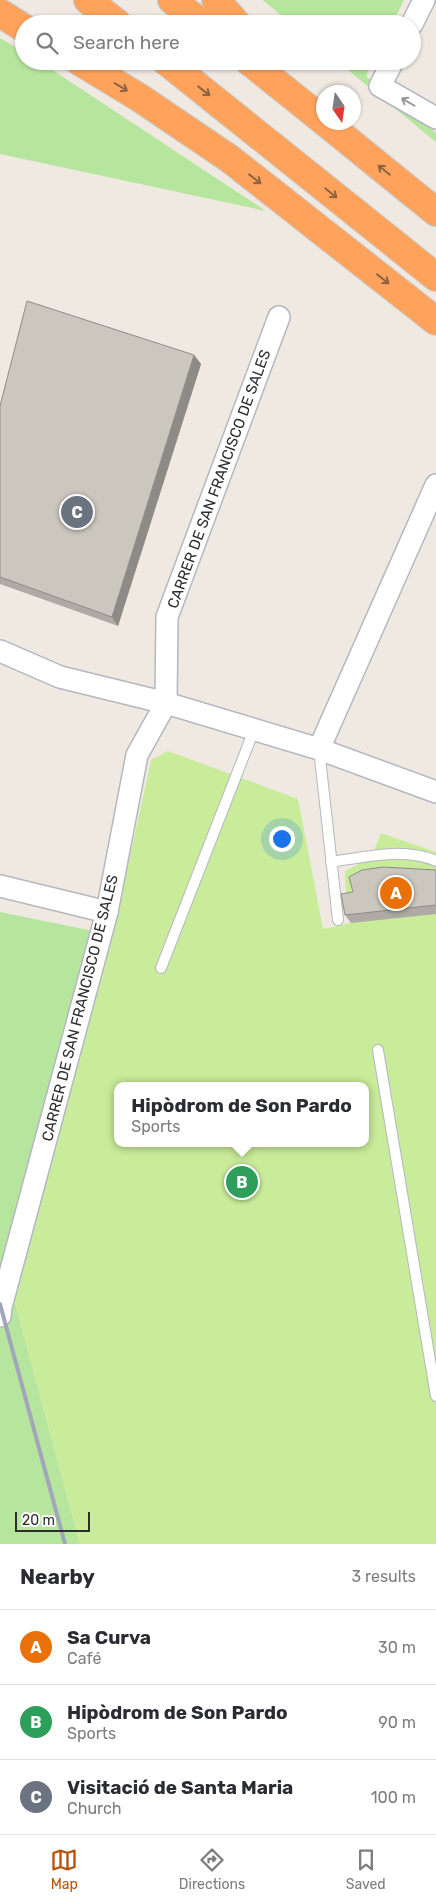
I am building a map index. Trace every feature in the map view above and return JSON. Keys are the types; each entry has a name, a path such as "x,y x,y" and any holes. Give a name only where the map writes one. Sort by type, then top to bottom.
{"highway":[{"path":"88,0 107,15"},
{"path":"172,0 191,15"},
{"path":"216,0 229,15"},
{"path":"0,13 15,22"},
{"path":"94,70 140,98 230,160 436,321"},
{"path":"177,70 436,277"},
{"path":"260,70 316,115"},
{"path":"278,70 316,112"},
{"path":"335,130 431,206"}],"street":[{"path":"416,15 424,0"},
{"path":"388,70 380,86 436,118"},
{"name":"CARRER DE SAN FRANCISCO DE SALES","path":"0,1316 107,912 137,755 166,703 167,617 279,317"},
{"path":"319,749 436,484"},
{"path":"0,651 60,677 166,703 319,749 436,792"},
{"path":"0,886 107,912"}],"lane":[{"path":"161,968 254,730"},
{"path":"319,749 338,920"},
{"path":"331,862 388,854 423,855 436,861"},
{"path":"378,1050 436,1396"}],"green space":[{"path":"263,0 404,0 396,15 280,15"},
{"path":"0,38 15,47 15,70 53,70 266,211 0,154"},
{"path":"348,70 369,70 366,76 436,133 436,142"},
{"path":"168,751 298,799 323,929 351,923 346,902 345,871 375,856 374,851 381,833 436,852 436,1544 80,1544 15,1303 113,935 151,760"},
{"path":"0,912 113,935 15,1303 80,1544 0,1544"}],"building":[{"path":"27,301 194,355 112,617 0,577 0,406"},
{"path":"383,867 436,870 436,905 345,915 341,894 353,892 349,877 362,870"}],"railway":[{"path":"0,1304 65,1544"}],"place":[{"name":"Visitació de Santa Maria","path":"77,512"},
{"name":"Sa Curva","path":"396,893"},
{"name":"Hipòdrom de Son Pardo","path":"242,1182"}]}
